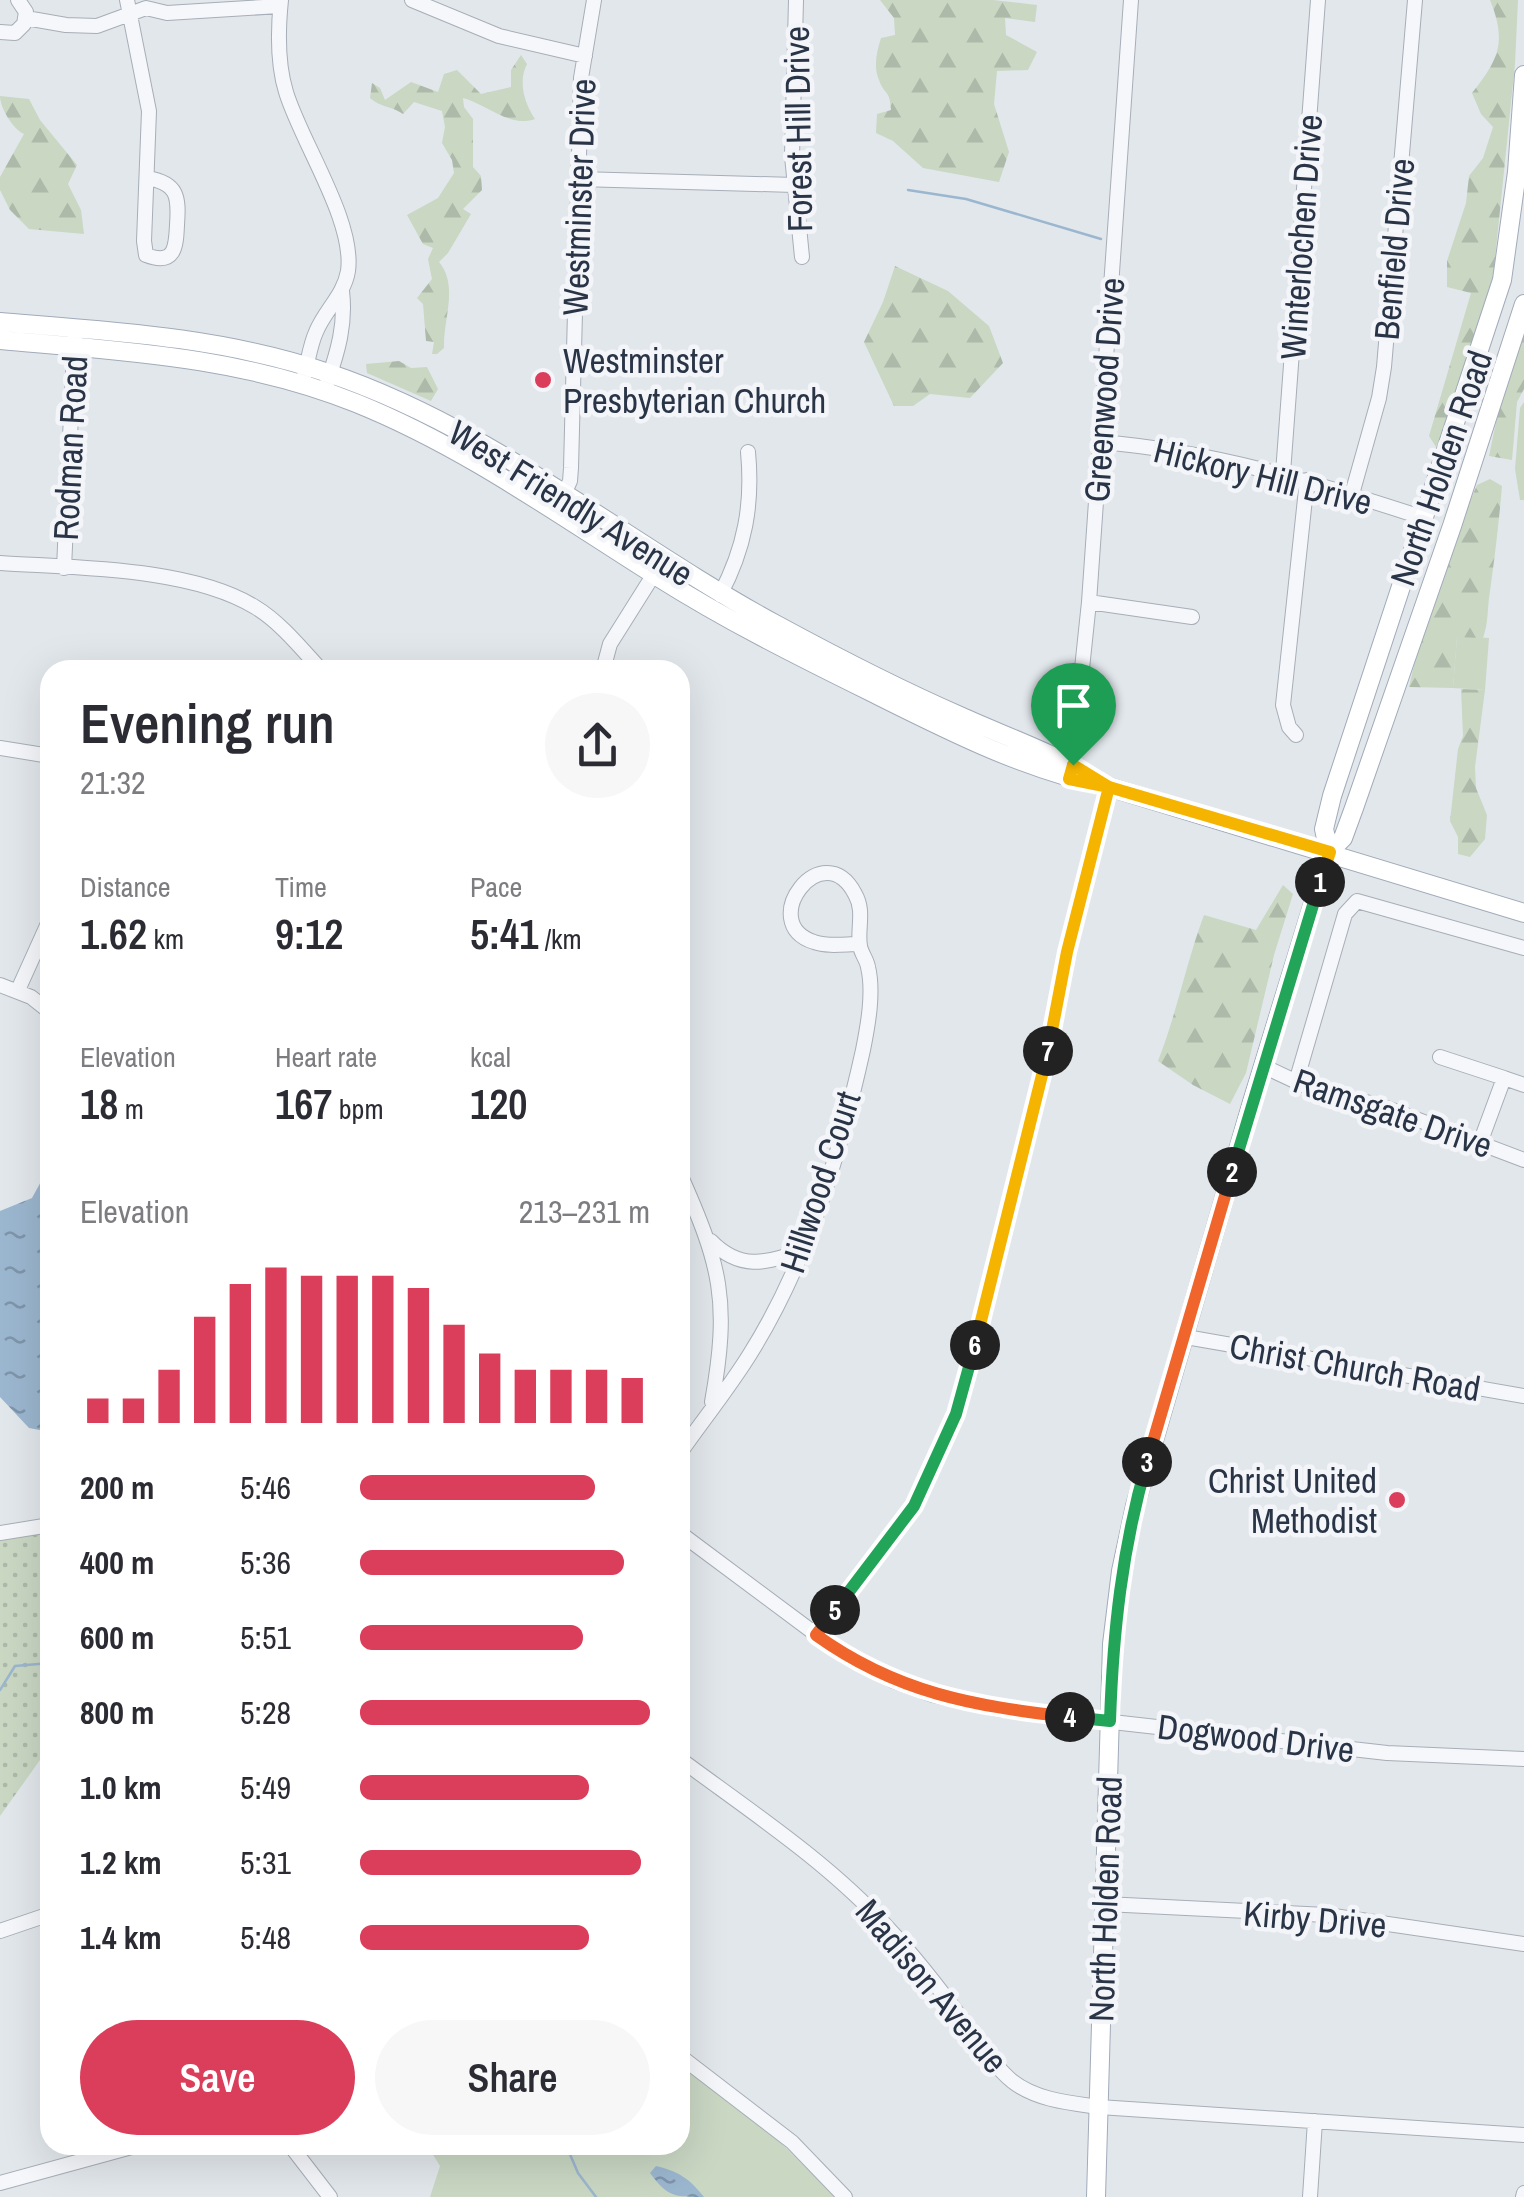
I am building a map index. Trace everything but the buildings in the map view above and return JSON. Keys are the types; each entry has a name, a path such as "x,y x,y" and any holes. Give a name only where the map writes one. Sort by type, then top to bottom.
{"main road":[{"name":"North Holden Road","path":"1330,852 1324,828 1332,796 1502,280 1517,172 1524,75"},
{"name":"North Holden Road","path":"1096,2197 1114,1624 1134,1506 1330,852 1342,838 1354,808 1524,304"},
{"name":"West Friendly Avenue","path":"0,322 328,382 560,503 720,594 1071,772"},
{"name":"West Friendly Avenue","path":"0,340 75,338"},
{"name":"West Friendly Avenue","path":"560,503 654,574 761,637 948,731 1109,787 1524,912"}],"street":[{"path":"0,32 15,33 26,18 24,6 18,0"},
{"name":"Westminster Drive","path":"560,503 571,468 584,56 594,0"},
{"name":"Forest Hill Drive","path":"796,0 792,135 802,257"},
{"name":"Greenwood Drive","path":"1071,772 1089,602 1130,0"},
{"name":"Winterlochen Drive","path":"1283,473 1318,0"},
{"name":"Benfield Drive","path":"1352,494 1380,398 1384,367 1415,0"},
{"path":"416,1 499,36 584,56"},
{"path":"26,18 98,26 129,8 167,13 281,3 284,88 347,241 348,269 342,291 315,333 304,375"},
{"path":"129,8 149,112 144,241 146,254 156,258 170,256 176,248 178,200 160,180 147,178"},
{"path":"578,180 794,185"},
{"path":"328,382 342,339 342,291"},
{"name":"Rodman Road","path":"64,568 75,338"},
{"name":"Hickory Hill Drive","path":"1100,442 1215,456 1283,473 1424,518"},
{"path":"720,594 748,525 748,452"},
{"path":"1296,734 1289,726 1283,705 1306,480"},
{"path":"0,562 168,578 228,594 256,607 311,660"},
{"path":"606,660 610,644 654,574"},
{"path":"1089,602 1192,617"},
{"path":"0,748 40,754"},
{"path":"816,1635 914,1506 956,1414 1033,1118 1067,952 1109,787"},
{"name":"Hillwood Court","path":"690,1438 750,1353 782,1295 823,1197 863,1048 870,980 859,944 860,904 847,882 820,874 801,884 791,914 801,934 820,944 859,944"},
{"path":"1296,1082 1345,914 1356,901 1524,948"},
{"path":"18,990 40,942"},
{"path":"0,985 18,990 40,1005"},
{"path":"1440,1057 1524,1086"},
{"name":"Ramsgate Drive","path":"1263,1066 1314,1090 1379,1105 1524,1160"},
{"path":"1480,1143 1504,1078"},
{"path":"690,1197 708,1239 721,1289 722,1346 711,1408"},
{"path":"708,1239 725,1255 750,1264 772,1262 801,1251"},
{"name":"Christ Church Road","path":"1186,1337 1524,1396"},
{"path":"0,1533 40,1526"},
{"name":"Dogwood Drive","path":"690,1540 845,1656 894,1681 933,1695 998,1709 1387,1753 1524,1759"},
{"name":"Madison Avenue","path":"690,1766 845,1885 898,1940 1014,2083 1058,2101 1099,2107 1524,2135"},
{"name":"Kirby Drive","path":"1105,1904 1327,1916 1524,1944"},
{"path":"0,1931 40,1917"},
{"path":"690,2064 788,2139 845,2197"},
{"path":"1310,2197 1315,2121"},
{"path":"0,2183 103,2155"},
{"path":"298,2155 330,2197"}],"green space":[{"path":"880,0 993,0 1037,5 1035,22 1005,18 1006,35 1037,52 1028,70 997,71 994,104 1009,152 999,182 923,168 893,141 876,133 877,114 891,110 877,75 877,53 881,38 895,35 894,18"},
{"path":"1490,0 1518,0 1492,288 1449,420 1436,447 1429,436 1471,293 1447,287 1447,261 1466,203 1469,176 1483,158 1493,127 1481,114 1472,93 1498,50 1498,27"},
{"path":"521,55 527,64 524,92 535,119 507,118 463,98 473,119 473,167 481,176 482,190 463,209 471,214 439,262 448,281 449,303 444,348 432,354 434,342 426,341 423,304 417,298 432,279 428,259 433,248 423,244 407,215 438,198 454,173 442,143 442,111 414,102 403,114 378,104 370,98 372,83 380,88 385,100 411,82 438,92 444,74 457,70 481,94 511,87 511,70"},
{"path":"0,96 29,99 40,120 77,165 68,184 81,210 84,234 29,229 10,210 0,190 0,177 24,134 8,118"},
{"path":"895,266 948,291 989,326 1003,363 970,398 930,394 913,406 894,406 864,342"},
{"path":"1524,333 1524,389 1517,402 1512,460 1489,456 1500,403"},
{"path":"399,361 411,368 427,367 438,389 431,401 367,373 366,364"},
{"path":"1524,402 1524,500 1520,500 1515,469 1520,408"},
{"path":"1490,479 1502,486 1483,638 1457,637 1453,688 1409,687 1430,610 1457,534 1477,485"},
{"path":"1457,636 1489,638 1485,690 1453,688"},
{"path":"1461,689 1485,690 1475,767 1476,788 1487,815 1485,839 1470,857 1458,854 1458,837 1450,821 1463,736"},
{"path":"1283,885 1293,894 1246,1073 1230,1104 1158,1061 1204,915 1256,930"},
{"path":"40,1532 40,1760 0,1816 0,1541"},
{"path":"690,2071 781,2143 836,2197 430,2197 440,2166 433,2155 690,2155"}],"water":[{"path":"40,1183 40,1430 29,1428 0,1397 0,1211 32,1198"},
{"path":"656,2166 683,2177 704,2197 678,2196 667,2191 650,2173"}],"waterway":[{"path":"908,190 966,199 1101,239"},
{"path":"0,1690 15,1666 40,1664"},
{"path":"570,2155 596,2197"}],"place":[{"name":"Westminster Presbyterian Church","path":"543,380"},
{"name":"Christ United Methodist","path":"1397,1500"}],"route":[{"path":"1073,765 1069,779 1109,787 1067,952 1033,1118 968,1375 956,1414 914,1506 816,1635 845,1656 894,1681 933,1695 998,1709 1110,1721 1114,1624 1134,1506 1330,852 1109,787 1073,765"}]}
